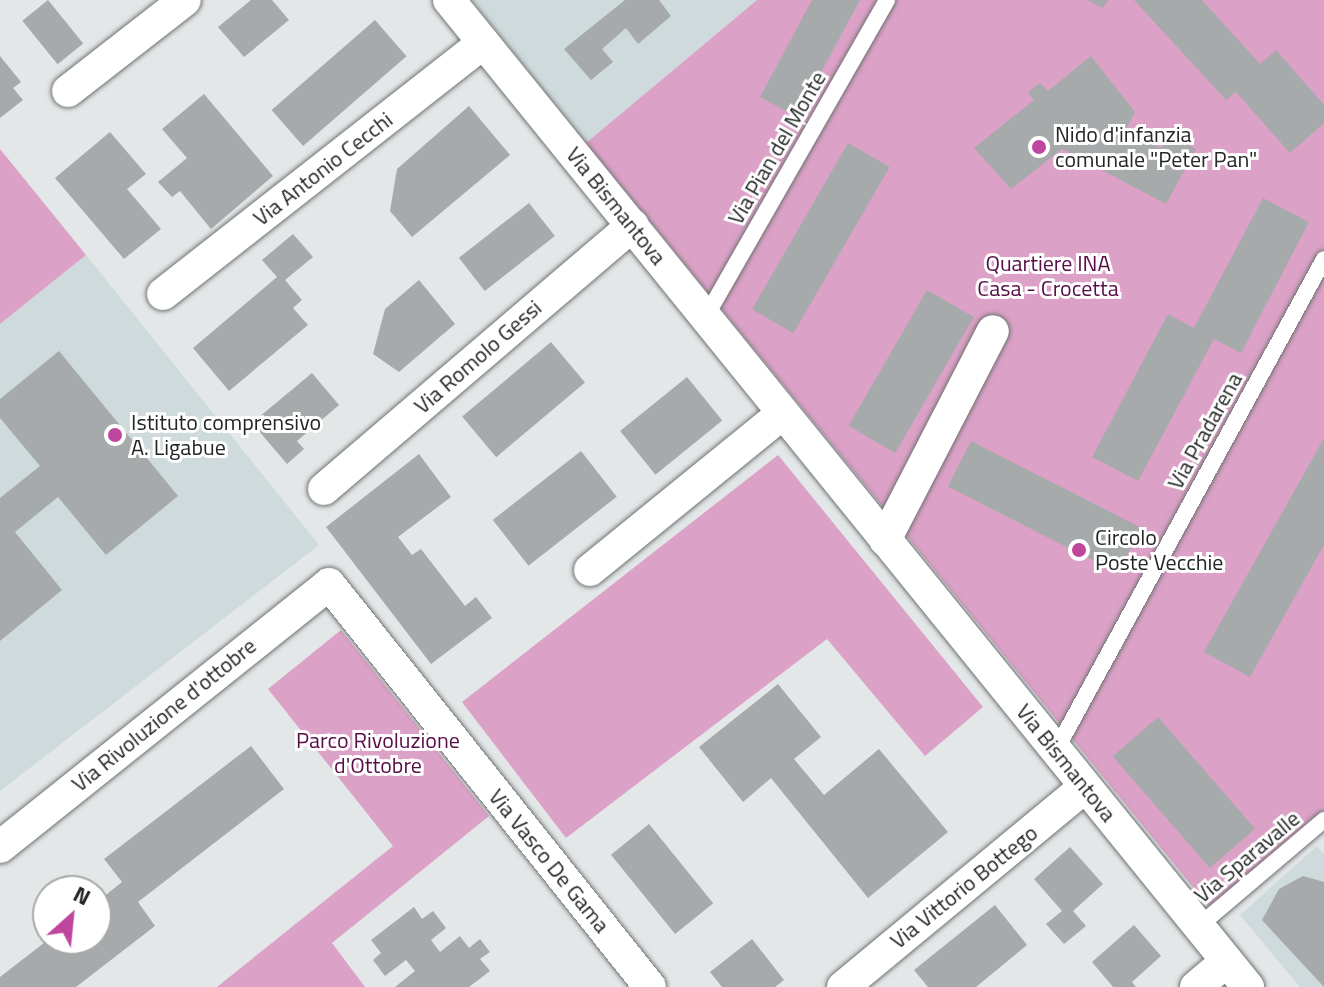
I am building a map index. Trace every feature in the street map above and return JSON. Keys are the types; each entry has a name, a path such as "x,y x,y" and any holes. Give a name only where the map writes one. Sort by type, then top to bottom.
{"street":[{"path":"68,91 185,0"},
{"name":"Via Bismantova","path":"449,0 1248,987"},
{"name":"Via Antonio Cecchi","path":"163,294 483,43"},
{"name":"Via Romolo Gessi","path":"324,489 633,225"},
{"path":"885,540 993,331"},
{"path":"590,570 782,414"},
{"name":"Via Rivoluzione d'ottobre","path":"0,847 329,584"},
{"name":"Via Vasco De Gama","path":"329,584 650,987"},
{"name":"Via Vittorio Bottego","path":"843,987 1085,787"},
{"path":"1196,987 1227,961"}],"lane":[{"name":"Via Pian del Monte","path":"705,318 887,0"},
{"name":"Via Pradarena","path":"1056,750 1324,259"},
{"name":"Via Sparavalle","path":"1199,926 1324,820"}],"shaded area":[{"path":"472,0 757,0 586,143"},
{"name":"Istituto comprensivo A. Ligabue","path":"86,255 319,545 0,791 0,324"},
{"path":"1317,846 1324,854 1324,987 1300,987 1240,915"}],"green space":[{"name":"Quartiere INA Casa - Crocetta","path":"757,0 1324,0 1324,820 1215,914 586,143"},
{"path":"0,149 86,255 0,324"},
{"path":"778,455 983,707 925,756 827,639 566,838 462,702"},
{"name":"Parco Rivoluzione d'Ottobre","path":"341,630 489,816 332,943 365,987 217,987 393,846 268,689"}],"building":[{"path":"48,0 83,44 58,64 22,21"},
{"path":"251,0 272,0 289,20 244,57 218,27"},
{"path":"625,0 659,0 671,16 638,44 626,28 602,49 613,62 591,80 564,49"},
{"path":"812,0 860,0 797,117 760,97"},
{"path":"1087,0 1108,0 1103,8"},
{"path":"1134,0 1202,0 1260,64 1276,50 1324,105 1324,123 1290,153 1236,92 1226,100"},
{"path":"375,20 406,56 303,146 272,110"},
{"path":"0,56 21,82 13,88 23,100 0,118"},
{"path":"1091,56 1135,112 1125,131 1160,148 1175,137 1196,149 1166,204 1062,149 1011,189 974,148 1034,100 1028,92 1040,83 1048,91"},
{"path":"204,94 273,176 211,229 180,191 172,197 158,182 187,158 162,129"},
{"path":"469,106 510,155 412,237 390,211 397,169"},
{"path":"110,132 146,174 127,189 161,229 124,259 55,178"},
{"path":"848,143 890,167 794,333 752,309"},
{"path":"1263,198 1309,222 1241,353 1214,339 1138,481 1092,457 1168,314 1194,328"},
{"path":"529,203 555,236 485,291 459,258"},
{"path":"293,234 313,257 285,280 302,300 293,308 308,325 229,391 193,348 277,277 262,260"},
{"path":"419,280 455,324 399,372 373,354 385,309"},
{"path":"927,290 974,317 895,453 848,426"},
{"path":"551,342 585,383 496,457 462,417"},
{"path":"59,351 178,496 106,555 58,497 15,532 62,590 0,641 0,498 40,466 0,418 0,399"},
{"path":"312,373 339,405 297,441 304,449 287,464 252,423"},
{"path":"687,377 722,421 655,475 620,431"},
{"path":"1324,438 1324,545 1250,677 1204,652"},
{"path":"971,441 1141,528 1118,573 948,486"},
{"path":"581,451 617,497 528,566 493,520"},
{"path":"419,454 451,497 398,537 412,555 421,549 465,606 476,597 492,618 431,664 326,527"},
{"path":"778,684 821,737 794,759 824,795 879,749 948,832 868,898 771,778 743,802 699,747"},
{"path":"1158,717 1255,829 1210,868 1113,756"},
{"path":"251,746 284,789 138,902 155,926 76,987 0,987 0,977 32,952 32,955 112,955 112,890 122,882 104,859"},
{"path":"649,824 713,903 675,934 611,855"},
{"path":"1070,847 1103,884 1073,911 1086,926 1064,944 1046,924 1062,911 1034,879"},
{"path":"1303,876 1324,882 1324,987 1262,920 1279,889"},
{"path":"995,905 1027,945 976,987 928,987 914,970"},
{"path":"414,907 422,919 433,911 446,928 431,940 440,952 460,936 469,948 480,939 490,952 480,959 490,971 469,987 395,987 415,971 406,960 385,976 373,960 381,953 371,940"},
{"path":"1134,925 1161,956 1132,982 1136,987 1113,987 1092,962"},
{"path":"752,939 784,980 775,987 722,987 710,972"}],"place":[{"name":"Nido d'infanzia comunale \"Peter Pan\"","path":"1039,147"},
{"name":"Istituto comprensivo A. Ligabue","path":"115,435"},
{"name":"Circolo Poste Vecchie","path":"1079,550"}]}
